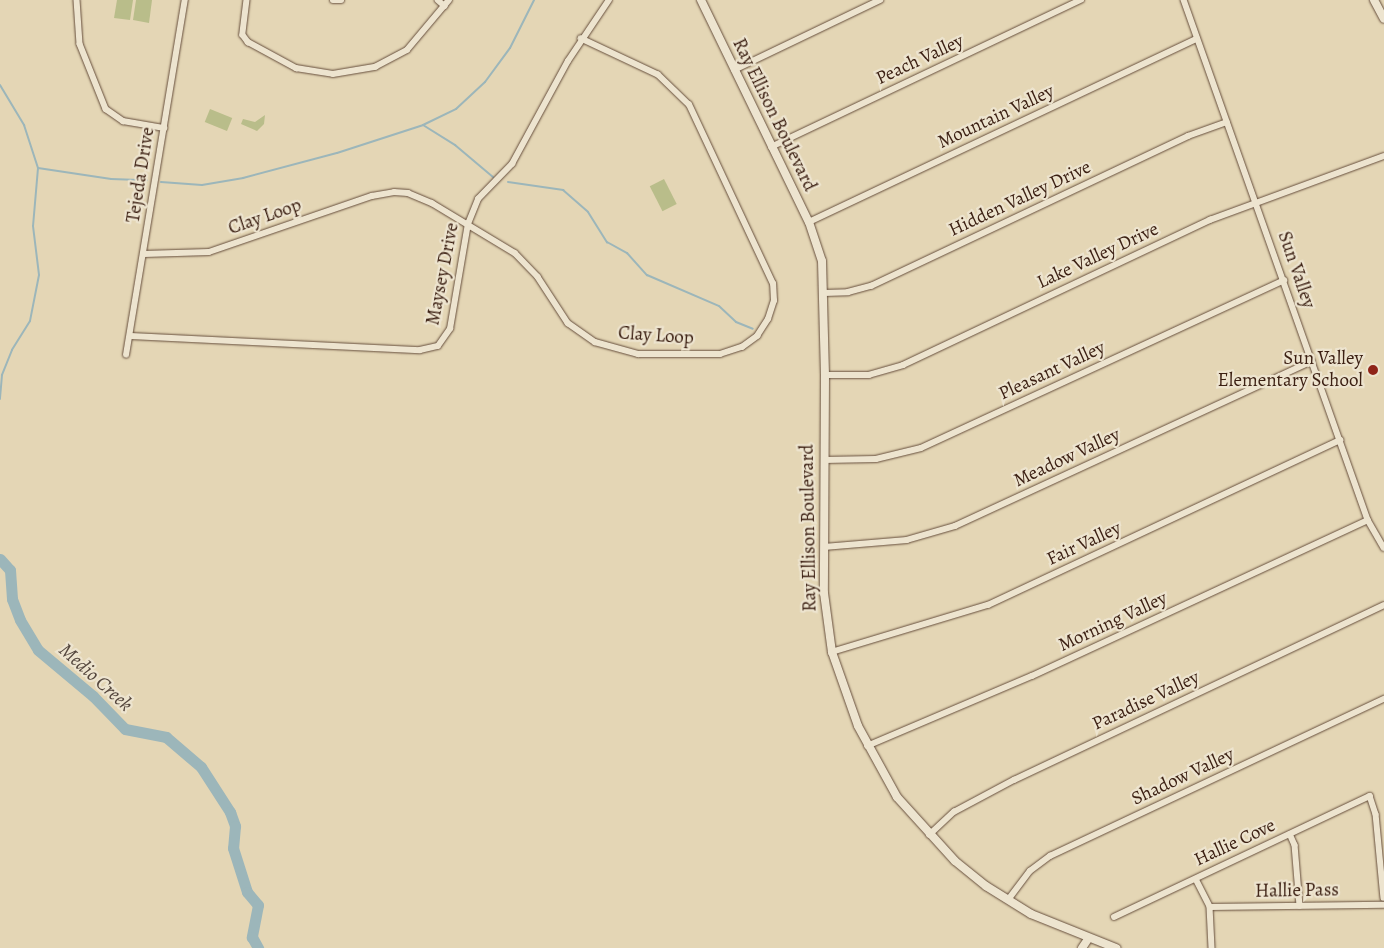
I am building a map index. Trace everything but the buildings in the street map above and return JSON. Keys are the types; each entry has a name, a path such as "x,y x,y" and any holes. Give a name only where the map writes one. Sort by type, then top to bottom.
{"street":[{"path":"77,0 80,44 106,108 123,121 164,128"},
{"name":"Tejeda Drive","path":"126,355 131,336 185,0"},
{"path":"247,0 243,35 250,44 278,60 307,71 333,74 364,70 407,50 449,0"},
{"path":"333,0 341,0"},
{"path":"438,0 445,6"},
{"name":"Maysey Drive","path":"131,336 434,348 443,342 450,329 468,224 478,199 506,172 526,143 581,39 609,0"},
{"name":"Ray Ellison Boulevard","path":"701,0 809,222 822,261 825,375 824,593 832,652 867,746 897,796 929,835 979,880 1008,900 1088,939 1116,948"},
{"path":"734,70 880,0"},
{"name":"Peach Valley","path":"771,146 1081,0"},
{"name":"Sun Valley","path":"1184,0 1368,520 1384,548"},
{"path":"1374,0 1384,18"},
{"name":"Clay Loop","path":"144,254 217,250 394,192 416,196 468,224 515,253 538,277 568,324 605,347 638,354 720,354 742,347 763,329 774,302 771,275 689,105 658,75 581,39"},
{"name":"Mountain Valley","path":"809,222 1197,39"},
{"name":"Hidden Valley Drive","path":"824,293 854,291 871,286 1188,136 1227,122"},
{"name":"Lake Valley Drive","path":"825,375 869,375 903,365 1210,220 1256,201 1384,156"},
{"name":"Pleasant Valley","path":"824,460 876,459 921,448 1284,280"},
{"name":"Meadow Valley","path":"824,547 907,540 955,526 1312,361"},
{"name":"Fair Valley","path":"832,652 988,605 1340,440"},
{"name":"Morning Valley","path":"867,746 1032,676 1368,520"},
{"name":"Paradise Valley","path":"929,835 954,812 1014,780 1384,605"},
{"name":"Shadow Valley","path":"1008,900 1030,871 1050,856 1384,698"},
{"name":"Hallie Cove","path":"1114,917 1370,796 1374,806 1382,849"},
{"path":"1290,834 1296,846 1300,906"},
{"path":"1382,849 1384,898"},
{"path":"1196,878 1210,907 1212,948"},
{"name":"Hallie Pass","path":"1210,907 1384,905"},
{"path":"1082,948 1088,939"}],"green space":[{"path":"117,0 133,0 130,20 114,18"},
{"path":"136,0 152,0 149,23 133,20"},
{"path":"210,109 232,118 227,131 205,122"},
{"path":"265,115 264,124 257,131 241,124 243,119 255,122"},
{"path":"664,179 677,204 662,211 650,186"}],"waterway":[{"path":"161,182 202,185 243,178 337,153 423,125 456,109 485,82 510,48 534,0"},
{"path":"0,85 24,125 38,168 33,226 39,275 30,321 12,350 2,375 0,399"},
{"path":"423,125 455,145 493,177"},
{"path":"38,168 111,179 147,180"},
{"path":"508,182 563,190 588,212 607,242 627,253 647,275 719,306 736,322 753,329"},
{"name":"Medio Creek","path":"0,559 10,570 12,599 20,620 38,650 93,696 125,729 166,737 201,767 230,812 235,826 233,848 247,892 258,905 252,937 258,948"}],"place":[{"name":"Sun Valley Elementary School","path":"1373,370"}]}
